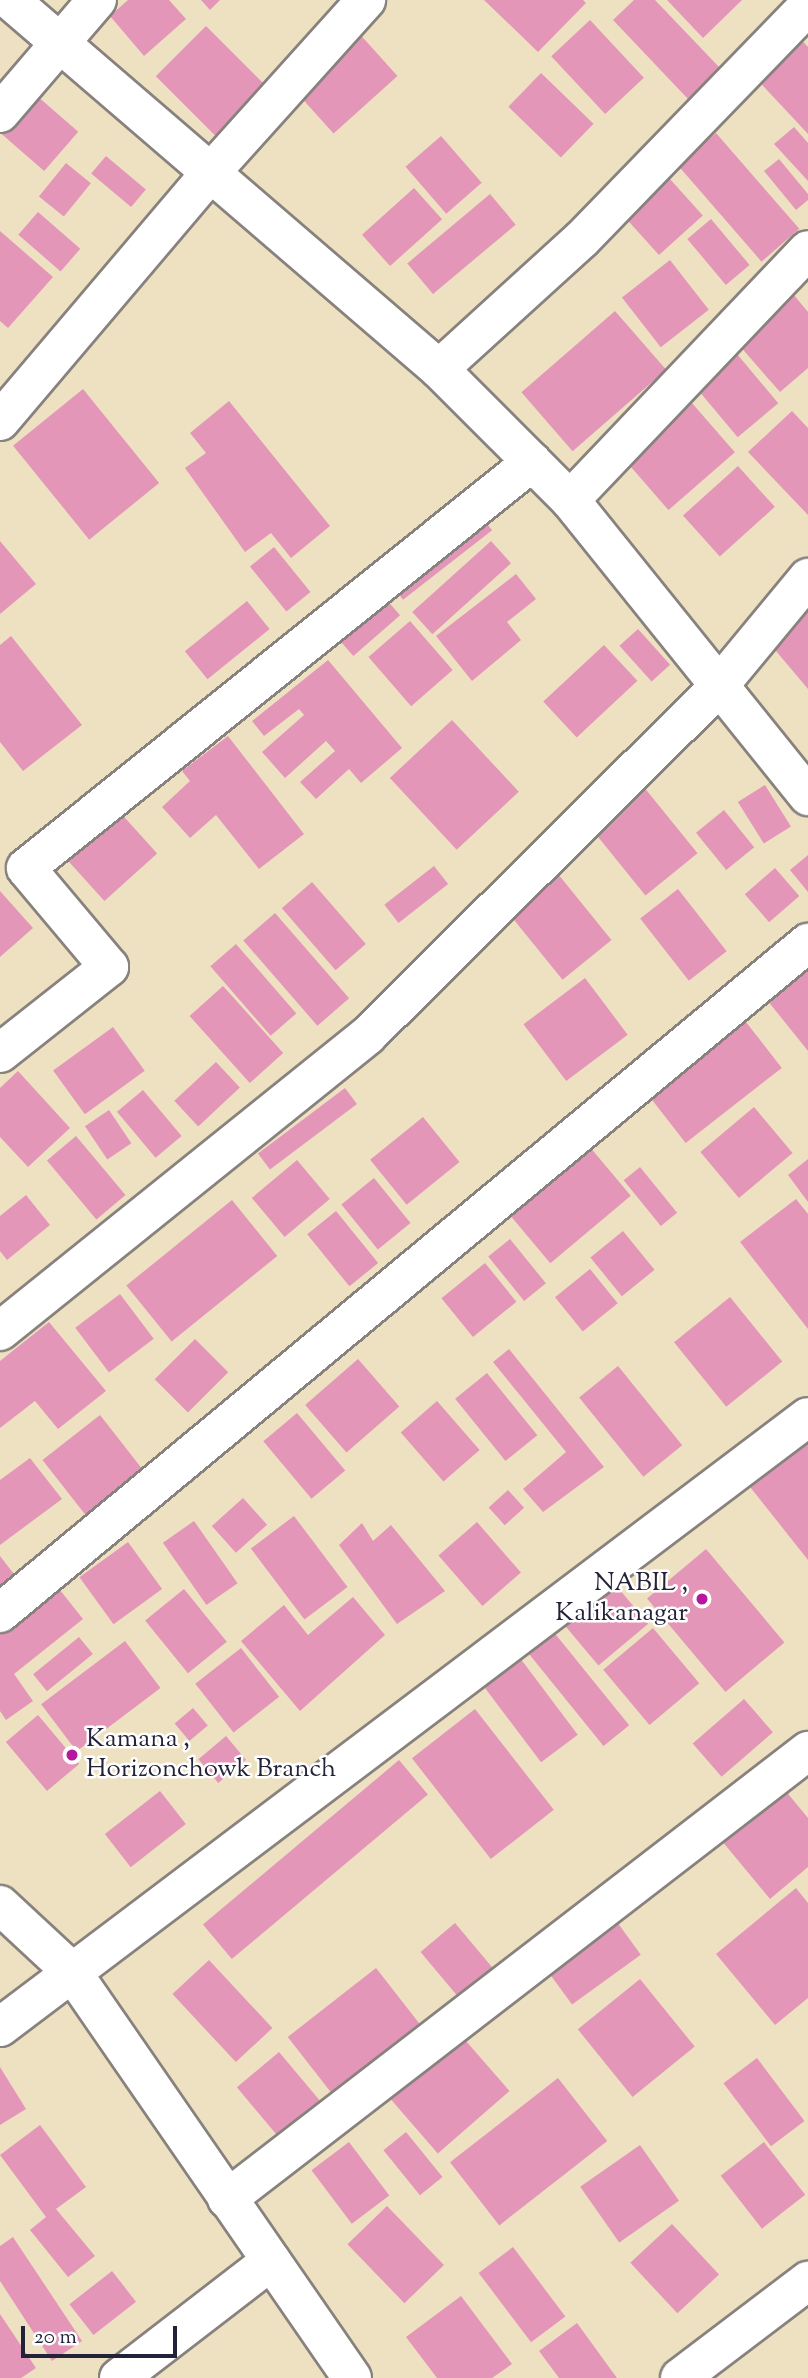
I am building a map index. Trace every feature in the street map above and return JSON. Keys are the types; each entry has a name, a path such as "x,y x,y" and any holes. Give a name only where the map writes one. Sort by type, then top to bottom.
{"street":[{"path":"10,0 58,43 213,170 342,289 439,369 570,500 717,688 808,796"},
{"path":"0,113 97,0"},
{"path":"0,421 213,170 366,0"},
{"path":"439,369 582,239 808,6"},
{"path":"570,500 808,250"},
{"path":"0,1053 109,967 26,868 532,462"},
{"path":"0,1331 368,1035 717,688 808,578"},
{"path":"0,1613 808,943"},
{"path":"0,2027 808,1418"},
{"path":"227,2199 808,1751"},
{"path":"0,1905 72,1972 352,2378"},
{"path":"120,2378 271,2261"},
{"path":"680,2378 808,2281"}],"building":[{"path":"128,0 169,0 186,19 144,56 110,16"},
{"path":"201,0 220,0 210,10"},
{"path":"484,0 583,0 586,3 538,52"},
{"path":"634,0 655,0 720,68 688,99 613,20"},
{"path":"667,0 742,0 703,38"},
{"path":"590,20 644,78 605,114 551,56"},
{"path":"206,26 267,87 217,137 156,76"},
{"path":"356,30 397,76 334,134 292,88"},
{"path":"796,34 808,47 808,134 753,75"},
{"path":"541,73 594,124 561,158 508,107"},
{"path":"36,95 78,132 44,171 2,134"},
{"path":"794,127 808,143 808,181 774,144"},
{"path":"716,133 799,229 762,262 678,166"},
{"path":"441,136 482,183 446,214 406,167"},
{"path":"106,156 146,189 131,207 91,174"},
{"path":"779,159 808,194 808,200 796,210 764,171"},
{"path":"66,163 91,183 64,217 39,196"},
{"path":"660,168 703,216 659,255 616,207"},
{"path":"414,188 442,219 390,266 362,235"},
{"path":"490,194 516,225 433,294 407,263"},
{"path":"38,212 80,249 61,271 18,235"},
{"path":"711,219 750,265 726,285 687,239"},
{"path":"0,231 53,277 8,328 0,321"},
{"path":"670,260 709,310 661,347 622,298"},
{"path":"788,288 808,312 808,368 780,392 732,337"},
{"path":"615,311 666,370 573,451 521,392"},
{"path":"732,348 778,403 738,437 691,382"},
{"path":"83,389 159,483 89,540 13,446"},
{"path":"685,395 735,452 668,510 619,453"},
{"path":"229,401 330,526 291,558 271,533 245,552 185,468 206,453 190,433"},
{"path":"792,411 808,428 808,515 748,452"},
{"path":"738,466 775,507 720,556 683,516"},
{"path":"481,516 492,530 403,600 392,586"},
{"path":"0,541 36,584 0,614"},
{"path":"491,541 511,563 432,634 412,612"},
{"path":"274,547 311,592 286,612 250,567"},
{"path":"516,574 536,599 507,622 521,640 472,681 436,636"},
{"path":"385,598 400,615 353,656 338,639"},
{"path":"808,600 808,689 765,638"},
{"path":"247,601 270,629 207,679 185,651"},
{"path":"410,621 453,670 411,706 368,657"},
{"path":"638,629 670,665 652,681 619,646"},
{"path":"11,636 82,725 23,771 0,742 0,645"},
{"path":"604,645 637,681 577,737 543,702"},
{"path":"328,660 402,748 361,783 349,769 316,799 300,782 335,751 326,741 285,778 262,752 304,715 299,709 264,736 252,721"},
{"path":"452,720 519,792 457,850 390,778"},
{"path":"228,736 304,834 259,869 216,815 190,838 162,807 190,781 182,771"},
{"path":"639,781 698,853 645,895 587,823"},
{"path":"765,785 791,827 764,844 738,802"},
{"path":"117,809 157,854 104,901 64,857"},
{"path":"724,810 754,847 726,870 696,833"},
{"path":"808,855 808,892 790,870"},
{"path":"434,866 448,884 399,923 384,905"},
{"path":"775,868 799,896 769,922 745,894"},
{"path":"558,874 611,940 563,980 509,914"},
{"path":"312,882 366,944 336,970 282,908"},
{"path":"678,889 727,951 689,981 640,919"},
{"path":"0,891 33,928 0,957"},
{"path":"275,913 349,998 317,1026 243,941"},
{"path":"236,944 296,1013 271,1036 210,966"},
{"path":"808,959 808,1051 763,995"},
{"path":"585,978 628,1035 566,1081 524,1024"},
{"path":"223,986 283,1053 250,1083 190,1016"},
{"path":"735,1008 782,1068 686,1143 639,1083"},
{"path":"113,1027 145,1071 85,1114 53,1070"},
{"path":"216,1062 240,1088 198,1126 174,1101"},
{"path":"18,1071 70,1128 28,1167 0,1137 0,1088"},
{"path":"345,1088 357,1104 270,1170 258,1154"},
{"path":"143,1090 182,1136 156,1158 117,1112"},
{"path":"754,1107 793,1153 739,1198 700,1152"},
{"path":"109,1110 131,1143 107,1159 85,1126"},
{"path":"423,1117 460,1162 407,1205 370,1160"},
{"path":"76,1136 125,1195 96,1219 47,1160"},
{"path":"589,1146 631,1196 550,1263 509,1213"},
{"path":"808,1159 808,1202 788,1175"},
{"path":"297,1160 330,1199 285,1237 252,1198"},
{"path":"640,1167 677,1213 661,1226 624,1180"},
{"path":"374,1178 411,1223 378,1250 341,1204"},
{"path":"26,1195 50,1225 7,1260 0,1251 0,1216"},
{"path":"796,1199 808,1214 808,1329 740,1242"},
{"path":"232,1200 277,1256 172,1342 126,1286"},
{"path":"336,1211 378,1263 349,1286 307,1234"},
{"path":"623,1231 654,1270 622,1296 590,1257"},
{"path":"510,1239 546,1283 524,1301 488,1257"},
{"path":"485,1263 516,1302 473,1337 441,1298"},
{"path":"590,1269 618,1303 583,1332 555,1297"},
{"path":"120,1294 154,1339 109,1372 75,1328"},
{"path":"730,1297 782,1362 726,1407 674,1342"},
{"path":"49,1322 106,1391 58,1429 35,1401 0,1428 0,1361"},
{"path":"195,1339 228,1372 188,1413 155,1379"},
{"path":"509,1349 604,1467 543,1512 523,1489 566,1452 493,1362"},
{"path":"358,1359 399,1407 347,1452 305,1405"},
{"path":"618,1366 682,1445 643,1477 579,1397"},
{"path":"487,1373 537,1435 505,1461 455,1399"},
{"path":"437,1401 480,1450 443,1482 401,1432"},
{"path":"297,1413 345,1470 312,1499 263,1441"},
{"path":"100,1415 150,1480 93,1525 42,1460"},
{"path":"808,1426 808,1560 743,1478"},
{"path":"30,1458 62,1499 0,1545 0,1480"},
{"path":"508,1490 524,1508 505,1525 489,1507"},
{"path":"243,1498 267,1525 236,1553 212,1526"},
{"path":"294,1516 348,1587 304,1620 251,1548"},
{"path":"194,1521 238,1583 206,1605 163,1543"},
{"path":"477,1522 521,1573 482,1606 439,1555"},
{"path":"362,1523 373,1541 391,1525 445,1591 397,1624 339,1545"},
{"path":"128,1542 162,1589 114,1624 79,1577"},
{"path":"706,1549 784,1642 725,1692 647,1598"},
{"path":"0,1556 17,1578 0,1591"},
{"path":"609,1577 648,1624 598,1666 559,1619"},
{"path":"52,1580 83,1619 14,1674 33,1701 6,1720 0,1711 0,1621"},
{"path":"184,1589 227,1642 188,1673 145,1620"},
{"path":"353,1597 385,1635 300,1711 241,1641 284,1605 308,1635"},
{"path":"548,1625 629,1725 604,1746 522,1646"},
{"path":"653,1628 699,1683 649,1725 603,1670"},
{"path":"79,1637 93,1654 47,1691 33,1674"},
{"path":"125,1641 161,1688 77,1751 41,1704"},
{"path":"241,1648 279,1697 233,1733 195,1684"},
{"path":"514,1650 578,1735 541,1762 477,1678"},
{"path":"744,1699 773,1732 722,1777 693,1744"},
{"path":"193,1708 208,1726 189,1741 175,1723"},
{"path":"475,1709 554,1810 491,1859 412,1758"},
{"path":"38,1715 79,1764 47,1791 6,1742"},
{"path":"226,1736 246,1760 218,1783 198,1759"},
{"path":"399,1760 428,1794 232,1959 203,1925"},
{"path":"775,1778 808,1818 808,1867 770,1899 712,1829"},
{"path":"160,1791 186,1824 131,1867 105,1834"},
{"path":"796,1888 808,1903 808,1998 775,2025 716,1954"},
{"path":"612,1915 641,1955 572,2005 543,1965"},
{"path":"455,1923 496,1972 462,2001 421,1952"},
{"path":"209,1960 272,2028 236,2062 172,1994"},
{"path":"376,1968 424,2029 336,2098 288,2037"},
{"path":"640,1979 695,2047 633,2097 578,2029"},
{"path":"459,2033 510,2091 438,2153 387,2095"},
{"path":"279,2052 324,2106 282,2141 237,2087"},
{"path":"757,2058 805,2121 771,2146 723,2083"},
{"path":"0,2067 26,2109 0,2125"},
{"path":"558,2078 607,2141 499,2225 450,2162"},
{"path":"40,2125 86,2187 56,2209 95,2256 68,2277 30,2230 46,2217 0,2155"},
{"path":"406,2132 443,2177 420,2195 383,2150"},
{"path":"349,2142 389,2196 352,2224 311,2170"},
{"path":"764,2142 805,2195 762,2229 721,2176"},
{"path":"640,2145 679,2201 619,2243 580,2187"},
{"path":"387,2206 444,2265 404,2303 347,2244"},
{"path":"672,2224 719,2274 677,2313 630,2263"},
{"path":"13,2237 82,2341 52,2361 0,2281 0,2246"},
{"path":"513,2247 565,2316 531,2342 479,2273"},
{"path":"112,2271 136,2302 93,2335 69,2304"},
{"path":"461,2296 512,2364 492,2378 437,2378 406,2337"},
{"path":"0,2314 36,2368 21,2378 0,2378"},
{"path":"577,2323 617,2378 559,2378 539,2351"}],"place":[{"name":"NABIL , Kalikanagar","path":"702,1599"},
{"name":"Kamana , Horizonchowk Branch","path":"72,1755"}]}
